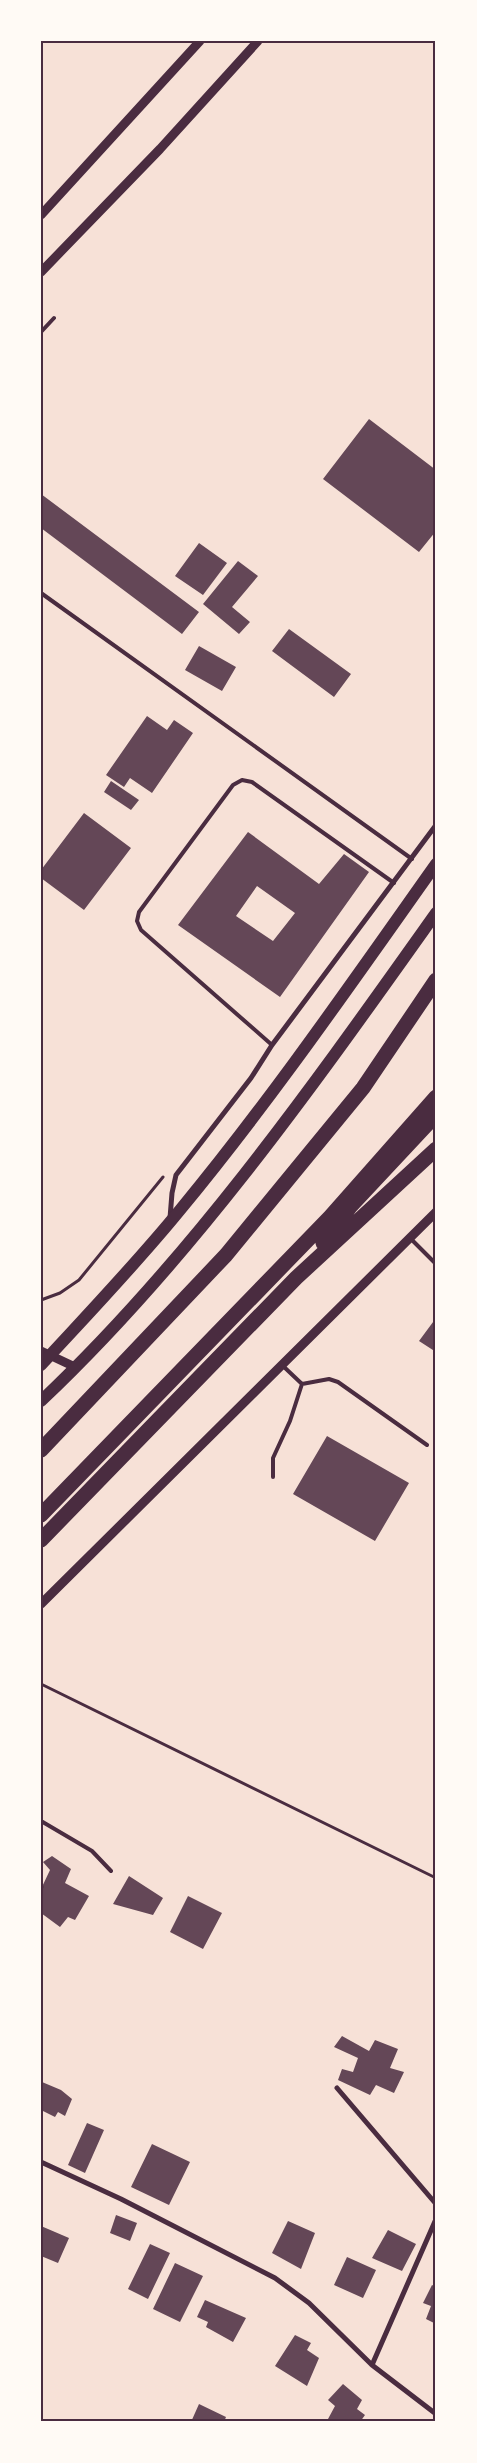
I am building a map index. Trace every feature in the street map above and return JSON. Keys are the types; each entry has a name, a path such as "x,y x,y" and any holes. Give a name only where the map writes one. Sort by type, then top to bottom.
{"highway":[{"path":"41,1450 226,1255 363,1088 436,980"},
{"path":"41,1515 330,1217 436,1097"},
{"path":"296,1278 350,1207 436,1115"},
{"path":"41,1540 296,1278 436,1149"}],"main road":[{"path":"41,1366 46,1354 170,1222 290,1068 436,864"},
{"path":"41,1401 75,1367 163,1271 232,1190 273,1138 436,913"}],"street":[{"path":"41,215 200,41"},
{"path":"41,272 160,149 258,41"},
{"path":"170,1222 172,1193 176,1175 251,1078 272,1045 436,825"},
{"path":"41,1604 436,1212"},
{"path":"46,1354 75,1367"},
{"path":"337,2088 436,2204"},
{"path":"41,2162 113,2195 275,2278 309,2303 372,2365 411,2397 436,2414"},
{"path":"372,2365 436,2219"}],"lane":[{"path":"41,332 54,318"},
{"path":"41,593 412,859"},
{"path":"272,1045 141,930 137,921 139,912 233,785 242,780 252,782 394,883"},
{"path":"410,1238 436,1264"},
{"path":"281,1364 302,1384"},
{"path":"302,1384 329,1379 338,1382 427,1446"},
{"path":"274,1477 273,1458 290,1421 302,1384"},
{"path":"41,1821 92,1851 112,1871"}],"path":[{"path":"41,1300 60,1293 79,1280 167,1172"},
{"path":"41,1684 436,1878"}],"building":[{"path":"369,419 436,470 436,531 419,552 323,479"},
{"path":"41,494 199,612 182,634 41,528"},
{"path":"199,543 227,563 203,595 175,576"},
{"path":"238,561 258,576 232,607 250,622 239,634 203,604"},
{"path":"289,629 351,674 334,697 272,651"},
{"path":"199,646 236,667 222,691 185,670"},
{"path":"147,716 167,730 174,720 193,733 152,793 130,778 124,787 106,775"},
{"path":"111,781 139,800 131,810 104,792"},
{"path":"84,813 131,848 84,910 41,878 41,870"},
{"path":"248,832 319,884 344,854 369,872 280,997 178,925","holes":["257,886 295,913 273,941 236,916"]},
{"path":"436,1318 436,1352 419,1341"},
{"path":"327,1436 409,1483 375,1541 293,1494"},
{"path":"52,1856 71,1869 65,1883 89,1896 75,1920 68,1917 60,1927 41,1913 41,1889 50,1870 43,1862"},
{"path":"129,1876 163,1898 153,1915 113,1904"},
{"path":"188,1896 222,1913 203,1949 170,1932"},
{"path":"342,2036 369,2051 375,2040 398,2049 390,2068 404,2072 394,2093 376,2085 370,2095 338,2080 342,2069 353,2072 358,2058 334,2047"},
{"path":"42,2082 61,2090 72,2099 65,2116 58,2112 55,2117 41,2110"},
{"path":"87,2123 104,2130 85,2173 68,2165"},
{"path":"152,2144 190,2162 169,2205 131,2187"},
{"path":"116,2215 137,2223 130,2241 110,2233"},
{"path":"288,2221 315,2233 301,2269 272,2253"},
{"path":"41,2226 69,2238 58,2263 41,2256"},
{"path":"388,2230 416,2244 402,2271 372,2258"},
{"path":"150,2244 170,2253 148,2299 128,2289"},
{"path":"347,2257 376,2270 363,2298 334,2285"},
{"path":"175,2263 203,2276 180,2322 153,2309"},
{"path":"432,2285 436,2287 436,2324 426,2319 431,2306 423,2303"},
{"path":"205,2300 246,2318 233,2342 206,2327 208,2322 197,2317"},
{"path":"295,2335 311,2343 307,2350 319,2358 307,2386 275,2366"},
{"path":"343,2384 362,2400 357,2409 365,2415 360,2422 332,2422 328,2419 335,2406 328,2400"},
{"path":"199,2404 226,2417 224,2422 191,2422"}]}
